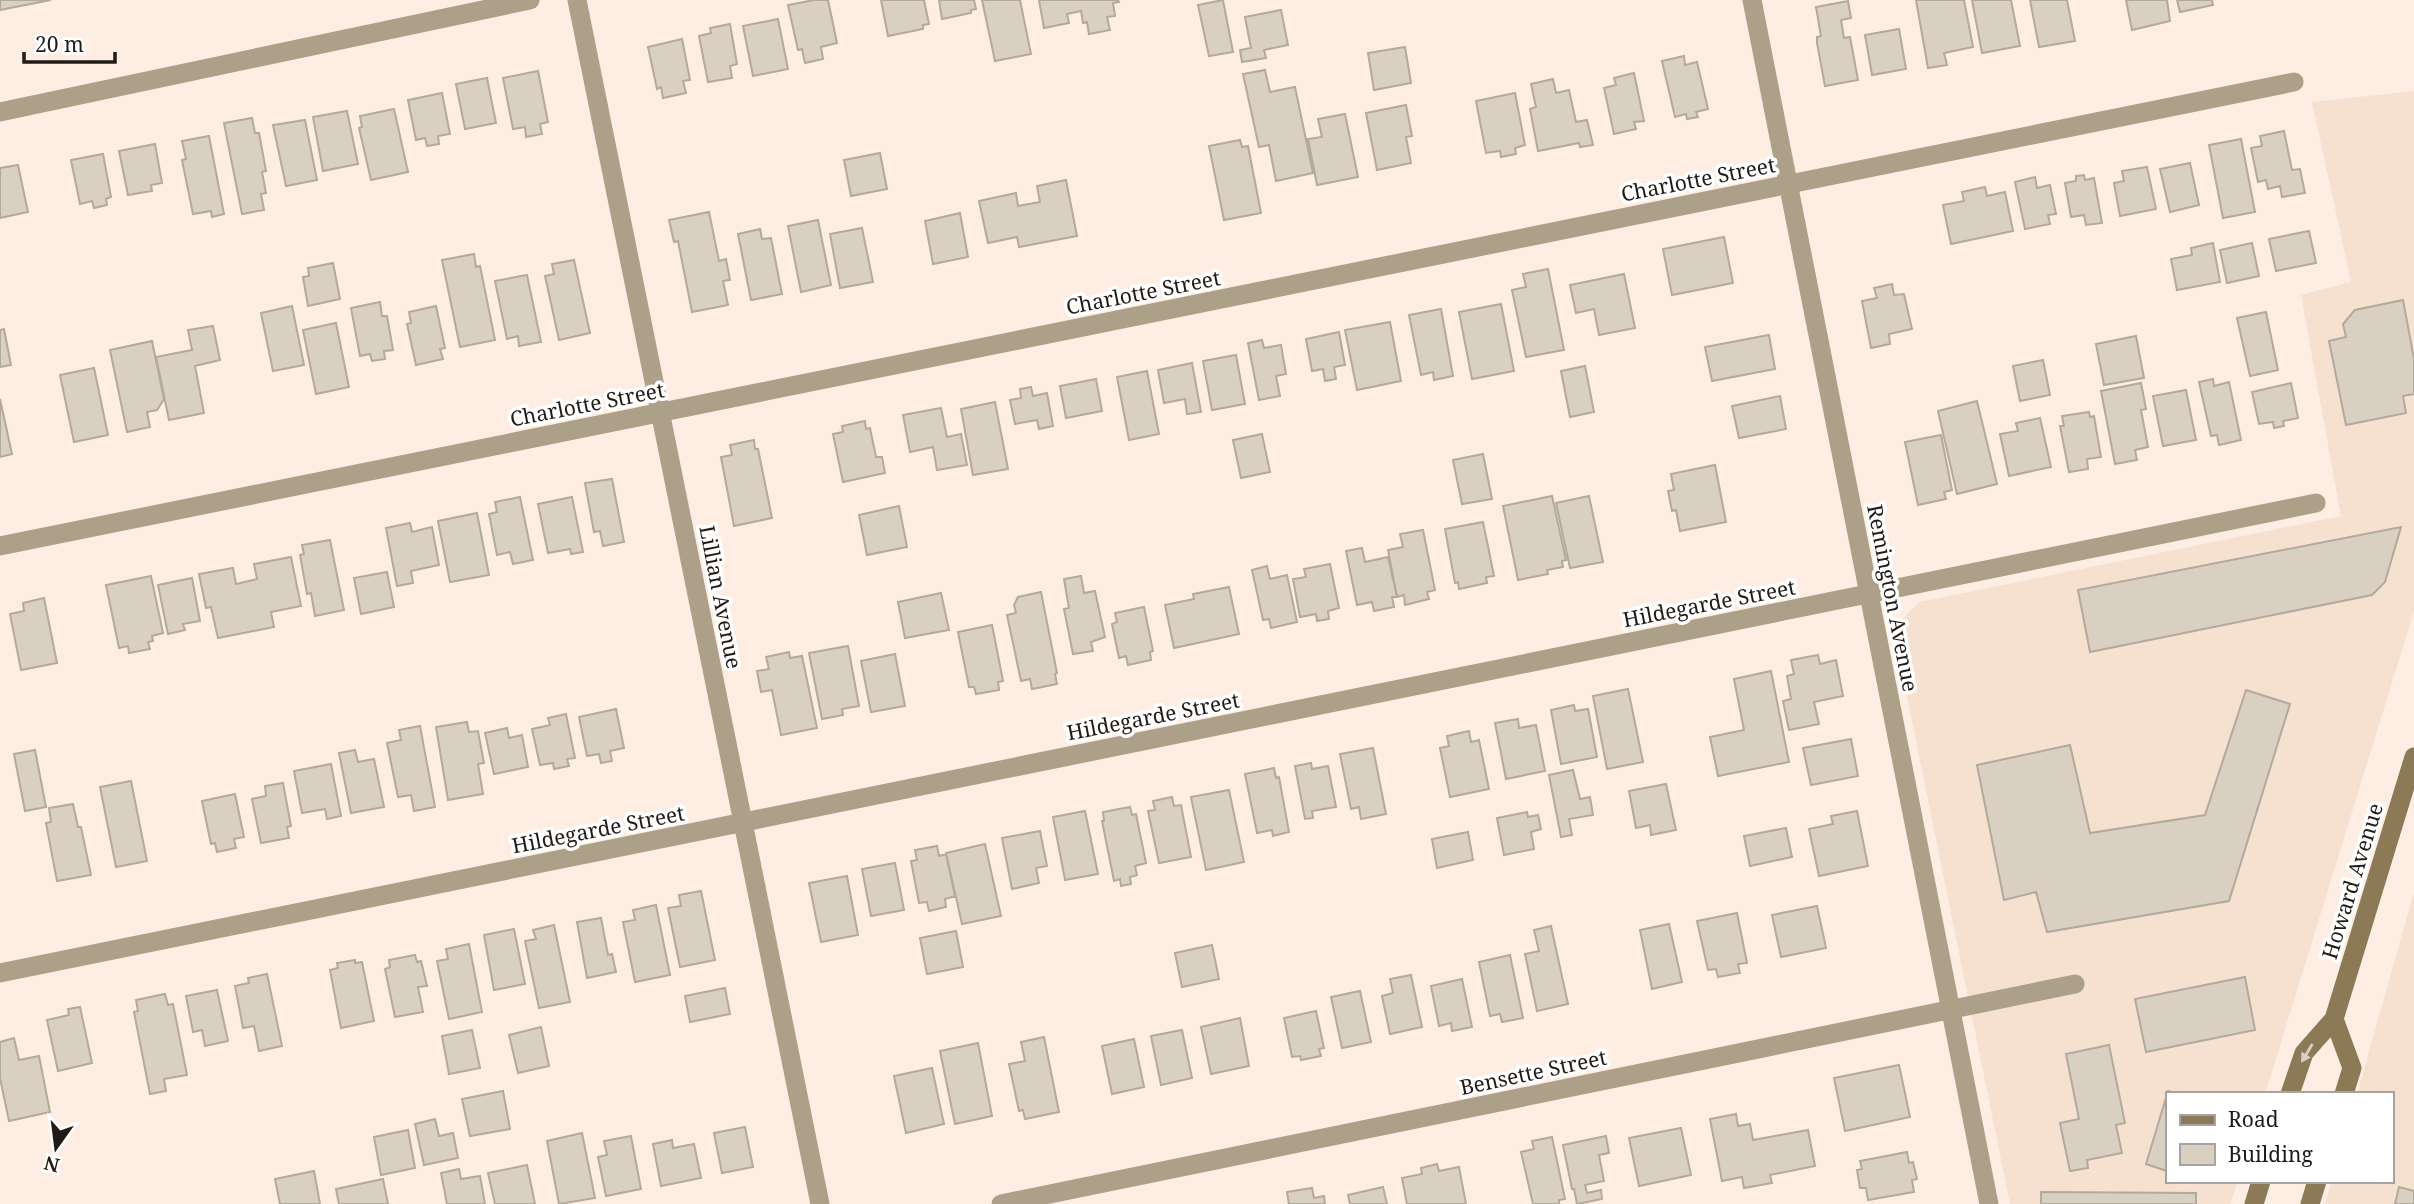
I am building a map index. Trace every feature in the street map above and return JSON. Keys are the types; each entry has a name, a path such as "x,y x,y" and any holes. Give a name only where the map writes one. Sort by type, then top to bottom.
{"main road":[{"name":"Howard Avenue","path":"2291,1092 2304,1053 2334,1019 2414,757"},
{"path":"2334,1019 2352,1068 2345,1092"},
{"path":"2254,1204 2261,1183"},
{"path":"2310,1204 2316,1183"}],"street":[{"path":"0,112 530,0"},
{"name":"Lillian Avenue","path":"577,0 820,1204"},
{"name":"Remington Avenue","path":"1752,0 1989,1204"},
{"name":"Charlotte Street","path":"0,546 2294,82"},
{"name":"Hildegarde Street","path":"0,973 2316,503"},
{"name":"Bensette Street","path":"1001,1204 2075,984"}],"shaded area":[{"path":"2414,91 2414,611 2266,1092 2166,1092 2166,1183 2237,1183 2230,1204 2010,1204 1897,647 1900,621 1920,602 2341,516 2301,295 2351,282 2312,102"},
{"path":"2414,892 2414,1204 2325,1204 2331,1183 2393,1183 2393,1092 2358,1092"}],"building":[{"path":"0,0 51,0 0,10"},
{"path":"828,0 837,43 821,47 823,59 805,63 802,49 798,50 788,5"},
{"path":"881,0 924,0 929,24 923,25 923,29 888,36"},
{"path":"939,0 974,0 976,9 971,10 971,13 942,19"},
{"path":"982,0 1020,0 1031,54 995,61"},
{"path":"1039,0 1119,2 1113,3 1115,16 1107,17 1110,30 1089,34 1081,11 1067,14 1069,23 1044,28"},
{"path":"1223,0 1233,52 1209,56 1198,5"},
{"path":"1916,0 1964,0 1973,47 1944,53 1947,65 1928,68"},
{"path":"1972,0 2011,0 2020,46 1982,53"},
{"path":"2030,0 2067,0 2075,41 2039,47"},
{"path":"2126,0 2167,0 2170,21 2132,30"},
{"path":"2177,0 2212,0 2213,5 2180,12"},
{"path":"1848,1 1851,18 1841,20 1844,38 1850,37 1858,80 1825,86 1817,43 1817,37 1821,36 1816,7"},
{"path":"1281,10 1288,45 1264,50 1266,58 1242,62 1240,50 1251,48 1245,17"},
{"path":"778,19 788,69 753,76 743,26"},
{"path":"730,24 737,64 730,66 732,78 708,82 699,36 711,33 710,28"},
{"path":"1899,29 1906,69 1872,75 1865,35"},
{"path":"682,39 690,80 683,81 686,93 663,98 661,87 657,89 648,47"},
{"path":"1405,47 1411,83 1374,90 1368,53"},
{"path":"1684,56 1685,65 1697,62 1708,109 1696,112 1698,117 1687,119 1686,114 1675,117 1662,61"},
{"path":"1265,70 1270,92 1295,87 1313,173 1276,181 1269,145 1259,147 1243,74"},
{"path":"538,71 548,122 540,124 542,134 526,137 525,127 513,129 503,78"},
{"path":"1634,73 1644,121 1634,122 1636,129 1614,134 1604,88 1616,85 1614,78"},
{"path":"487,78 496,123 465,129 456,84"},
{"path":"1553,79 1556,93 1569,90 1576,122 1587,120 1593,145 1580,147 1579,143 1538,151 1530,109 1536,107 1531,84"},
{"path":"442,93 450,134 438,136 439,144 427,146 425,138 416,140 408,100"},
{"path":"1515,93 1525,145 1515,148 1516,154 1501,157 1500,151 1486,153 1476,101"},
{"path":"1406,105 1412,136 1406,137 1411,163 1377,170 1366,113"},
{"path":"394,109 408,172 371,180 359,128 362,127 360,116"},
{"path":"347,111 358,164 323,171 313,117"},
{"path":"1345,114 1358,177 1317,185 1308,139 1322,137 1318,119"},
{"path":"252,118 255,133 259,133 266,171 262,172 266,193 261,194 264,210 242,214 224,123"},
{"path":"305,120 317,180 286,186 273,125"},
{"path":"2284,131 2292,170 2300,169 2305,193 2282,197 2280,186 2268,189 2266,180 2258,182 2251,148 2262,146 2260,136"},
{"path":"209,136 224,214 212,217 211,211 193,214 182,160 186,159 182,141"},
{"path":"2241,139 2255,212 2223,218 2209,145"},
{"path":"1240,140 1242,147 1248,146 1261,213 1224,220 1209,146"},
{"path":"155,144 162,183 151,185 152,191 128,195 119,151"},
{"path":"880,153 887,189 851,196 844,160"},
{"path":"103,154 111,197 106,199 107,205 94,208 92,201 80,204 71,160"},
{"path":"2190,163 2199,205 2170,212 2160,169"},
{"path":"18,165 28,212 0,218 0,168"},
{"path":"2147,167 2156,209 2120,216 2114,183 2124,181 2122,171"},
{"path":"2084,175 2085,180 2094,178 2102,223 2086,225 2084,215 2071,217 2065,183 2076,181 2076,176"},
{"path":"2035,177 2037,188 2050,185 2056,214 2048,215 2050,224 2025,229 2015,182"},
{"path":"1066,180 1077,236 1019,247 1017,237 988,243 979,201 1016,193 1018,206 1040,202 1037,186"},
{"path":"1985,187 1987,196 2005,192 2013,231 1951,244 1943,205 1964,201 1962,192"},
{"path":"709,212 719,261 726,259 730,280 723,281 728,305 692,312 678,241 674,242 669,220"},
{"path":"960,213 968,257 933,264 925,221"},
{"path":"818,220 831,285 801,292 788,226"},
{"path":"862,228 873,282 840,288 830,234"},
{"path":"760,229 762,239 771,238 782,294 751,300 738,234"},
{"path":"2309,231 2316,263 2276,271 2269,239"},
{"path":"1724,237 1733,283 1672,295 1663,249"},
{"path":"2213,243 2220,282 2177,290 2171,259 2192,255 2191,248"},
{"path":"2252,243 2259,276 2227,283 2220,250"},
{"path":"474,254 476,267 480,266 495,340 460,347 442,260"},
{"path":"574,260 590,333 559,340 545,276 554,274 552,264"},
{"path":"333,263 340,299 308,306 303,277 309,276 308,268"},
{"path":"1548,269 1564,350 1526,357 1512,290 1526,287 1523,274"},
{"path":"1624,274 1635,328 1599,335 1594,309 1576,313 1570,285"},
{"path":"527,275 541,342 519,346 518,336 507,339 495,281"},
{"path":"1892,284 1894,295 1904,294 1912,329 1889,334 1890,344 1871,348 1862,301 1877,298 1874,288"},
{"path":"2403,300 2414,359 2414,394 2403,396 2406,413 2346,425 2329,341 2346,337 2343,324 2355,310"},
{"path":"380,302 382,316 387,316 393,350 384,351 385,359 372,361 370,354 360,356 351,308"},
{"path":"1501,304 1514,371 1472,379 1459,312"},
{"path":"292,306 304,365 273,371 261,313"},
{"path":"436,306 445,348 440,349 443,359 416,365 407,324 411,323 409,312"},
{"path":"1441,309 1453,376 1434,380 1433,372 1421,375 1409,315"},
{"path":"2266,312 2278,370 2250,376 2237,318"},
{"path":"1390,322 1401,381 1357,390 1345,330"},
{"path":"336,323 349,387 316,394 303,330"},
{"path":"213,326 220,360 195,366 204,413 169,420 156,357 192,350 188,330"},
{"path":"4,329 11,365 0,367 0,330"},
{"path":"1339,332 1345,365 1334,367 1336,379 1325,381 1323,369 1312,371 1306,339"},
{"path":"1769,335 1775,369 1712,381 1705,347"},
{"path":"2136,336 2144,378 2104,385 2096,344"},
{"path":"1262,340 1264,348 1281,345 1286,374 1276,376 1280,396 1259,400 1248,343"},
{"path":"152,341 164,399 157,410 147,412 150,427 127,432 110,350"},
{"path":"1236,355 1245,404 1212,410 1203,361"},
{"path":"2043,360 2050,395 2020,401 2013,366"},
{"path":"1192,363 1201,412 1187,414 1185,399 1164,403 1158,370"},
{"path":"1585,366 1594,412 1570,417 1561,371"},
{"path":"94,368 108,435 74,442 60,375"},
{"path":"1147,371 1159,434 1129,440 1117,377"},
{"path":"1096,379 1102,411 1066,418 1060,386"},
{"path":"2213,379 2214,386 2229,382 2241,440 2219,445 2217,435 2211,436 2199,382"},
{"path":"2141,383 2146,409 2141,410 2148,447 2135,450 2137,460 2115,464 2101,391"},
{"path":"2291,383 2298,418 2283,421 2284,426 2274,428 2273,422 2259,424 2252,392"},
{"path":"1031,387 1033,396 1047,393 1053,426 1039,429 1037,420 1015,424 1010,400 1021,398 1020,389"},
{"path":"2186,390 2196,440 2163,446 2153,396"},
{"path":"1780,396 1786,429 1739,438 1732,406"},
{"path":"0,399 12,454 0,457"},
{"path":"1977,401 1997,484 1957,494 1938,411"},
{"path":"995,402 1008,469 973,475 961,409"},
{"path":"941,408 947,437 961,434 967,465 937,470 933,447 910,452 903,415"},
{"path":"2089,412 2090,417 2094,416 2101,457 2087,459 2088,469 2069,472 2060,426 2064,426 2062,416"},
{"path":"2040,418 2051,467 2009,476 2000,434 2018,431 2016,423"},
{"path":"865,421 866,429 870,428 876,457 882,457 885,473 843,482 833,434 843,432 842,426"},
{"path":"1262,434 1270,472 1241,478 1233,440"},
{"path":"1941,435 1952,490 1944,492 1946,499 1918,505 1905,442"},
{"path":"754,440 772,518 734,526 721,457 732,455 730,445"},
{"path":"1483,454 1492,499 1462,504 1453,460"},
{"path":"1715,465 1726,522 1680,531 1676,510 1672,511 1668,491 1674,490 1671,474"},
{"path":"612,479 624,542 603,546 600,531 594,532 585,483"},
{"path":"1552,496 1566,560 1562,561 1563,567 1547,570 1548,574 1518,580 1503,506"},
{"path":"1589,496 1603,562 1570,568 1556,503"},
{"path":"520,497 533,560 513,564 510,552 497,555 489,514 497,512 495,502"},
{"path":"572,497 583,552 571,554 570,549 548,553 538,504"},
{"path":"899,506 907,547 867,555 859,515"},
{"path":"477,513 489,575 450,582 438,521"},
{"path":"1483,522 1494,576 1486,577 1487,583 1459,589 1458,582 1455,583 1445,529"},
{"path":"410,523 412,532 432,527 439,565 411,571 413,583 397,586 386,528"},
{"path":"2401,527 2385,582 2372,595 2090,652 2078,590"},
{"path":"1423,530 1435,590 1427,592 1429,599 1405,605 1404,595 1397,597 1388,550 1403,547 1400,534"},
{"path":"330,540 344,610 315,616 311,593 307,594 300,555 304,554 302,545"},
{"path":"1362,548 1365,562 1388,557 1397,597 1392,597 1394,607 1374,611 1372,602 1357,605 1346,551"},
{"path":"291,557 301,606 271,612 274,627 218,638 211,607 206,608 199,574 233,568 236,584 257,579 254,564"},
{"path":"1330,564 1339,608 1328,611 1329,619 1317,621 1316,614 1300,617 1293,579 1306,577 1304,569"},
{"path":"1267,566 1270,579 1287,575 1297,622 1271,628 1269,619 1263,620 1252,570"},
{"path":"387,572 394,607 361,614 354,578"},
{"path":"151,576 163,633 152,636 153,641 148,642 150,649 129,653 128,646 119,648 106,585"},
{"path":"1081,576 1084,593 1095,591 1105,637 1091,642 1093,651 1073,654 1064,609 1069,608 1064,579"},
{"path":"192,578 200,621 183,624 185,630 168,634 158,585"},
{"path":"1229,587 1239,634 1174,648 1165,605 1194,599 1193,594"},
{"path":"1041,592 1057,684 1032,689 1030,679 1021,681 1007,615 1016,613 1014,605 1018,597"},
{"path":"941,593 949,630 905,638 898,602"},
{"path":"44,598 57,663 21,670 10,614 24,611 23,603"},
{"path":"1144,607 1153,651 1150,652 1151,660 1128,665 1126,656 1119,658 1112,624 1117,622 1115,613"},
{"path":"992,625 1003,681 998,682 999,690 976,694 974,687 969,687 958,632"},
{"path":"848,646 859,706 842,709 843,715 822,719 809,653"},
{"path":"789,652 790,658 802,656 817,728 781,735 772,690 761,692 757,671 769,669 766,657"},
{"path":"895,654 905,706 871,712 861,661"},
{"path":"1818,655 1820,664 1836,660 1843,696 1814,702 1819,724 1789,730 1783,701 1791,699 1787,676 1794,674 1791,660"},
{"path":"1771,671 1789,762 1718,776 1710,737 1744,730 1734,679"},
{"path":"1628,689 1643,762 1607,769 1593,696"},
{"path":"2246,690 2290,704 2229,901 2047,932 2036,892 2004,900 1977,765 2070,745 2090,833 2205,815"},
{"path":"1574,705 1575,711 1588,709 1597,757 1561,764 1551,710"},
{"path":"616,709 624,748 610,751 612,761 601,763 599,754 587,756 579,717"},
{"path":"566,714 575,758 567,759 569,766 554,769 553,763 540,765 532,729 550,725 548,718"},
{"path":"1518,719 1519,728 1536,725 1545,771 1506,779 1495,723"},
{"path":"467,722 469,732 478,731 484,763 478,764 483,794 448,800 436,727"},
{"path":"420,726 435,807 414,811 411,795 398,797 387,743 401,740 399,730"},
{"path":"507,728 509,738 522,735 528,767 494,774 485,733"},
{"path":"1469,731 1471,742 1479,740 1489,789 1450,797 1440,748 1449,746 1447,736"},
{"path":"1851,739 1858,776 1811,785 1803,748"},
{"path":"1373,748 1386,814 1361,819 1359,807 1351,809 1340,754"},
{"path":"35,750 46,807 25,811 14,754"},
{"path":"355,750 358,762 374,759 384,807 351,813 339,753"},
{"path":"1311,763 1312,769 1328,766 1336,807 1312,811 1313,818 1305,819 1295,766"},
{"path":"331,764 341,816 327,819 325,809 302,813 294,771"},
{"path":"1274,768 1276,778 1279,777 1289,832 1273,836 1272,830 1257,833 1245,774"},
{"path":"1573,770 1580,799 1590,797 1593,815 1569,819 1572,835 1561,837 1549,775"},
{"path":"131,781 147,861 116,867 100,787"},
{"path":"283,783 291,826 287,827 289,838 261,843 252,799 266,796 265,786"},
{"path":"1666,784 1676,830 1651,835 1650,825 1636,828 1629,791"},
{"path":"1229,790 1244,862 1206,870 1191,797"},
{"path":"235,794 244,837 234,839 236,848 217,852 215,843 211,844 202,801"},
{"path":"1172,797 1174,806 1181,805 1191,857 1159,863 1148,811 1155,810 1153,801"},
{"path":"73,804 78,827 81,827 91,875 57,881 46,823 51,822 49,808"},
{"path":"1130,807 1132,815 1136,814 1146,863 1135,866 1137,875 1130,877 1131,884 1121,886 1120,879 1114,881 1102,821 1103,812"},
{"path":"1085,811 1098,874 1065,880 1053,817"},
{"path":"1857,811 1868,866 1819,876 1809,829 1833,824 1831,816"},
{"path":"1527,812 1528,817 1538,815 1541,829 1531,832 1534,849 1504,855 1497,818"},
{"path":"1786,828 1792,857 1750,866 1744,836"},
{"path":"1040,831 1047,866 1036,868 1039,883 1012,889 1002,838"},
{"path":"1468,832 1473,860 1437,868 1432,839"},
{"path":"985,844 1001,916 962,924 946,853"},
{"path":"937,846 939,856 946,854 955,896 945,899 946,907 929,911 927,902 919,903 911,861 917,860 915,850"},
{"path":"895,863 904,910 871,916 862,869"},
{"path":"847,876 858,935 821,942 809,883"},
{"path":"701,891 715,960 680,967 668,908 681,906 679,895"},
{"path":"656,905 670,975 635,982 623,922 635,920 633,910"},
{"path":"1817,906 1826,948 1781,957 1772,915"},
{"path":"1737,913 1747,963 1738,964 1740,973 1718,977 1716,969 1708,970 1697,921"},
{"path":"601,918 608,955 612,954 616,972 587,978 577,922"},
{"path":"1669,924 1682,982 1652,989 1640,930"},
{"path":"554,925 570,1002 539,1008 525,941 536,939 533,930"},
{"path":"1551,926 1568,1004 1537,1011 1525,954 1539,951 1534,930"},
{"path":"514,929 525,984 494,990 484,935"},
{"path":"956,931 963,967 927,974 920,938"},
{"path":"469,944 482,1012 449,1019 437,961 448,959 446,949"},
{"path":"1212,945 1219,979 1182,987 1175,953"},
{"path":"415,955 417,962 421,961 427,986 418,987 423,1012 395,1017 385,969 390,967 389,960"},
{"path":"1510,955 1523,1018 1502,1022 1500,1014 1490,1016 1479,962"},
{"path":"355,960 355,963 362,962 374,1021 341,1028 330,970 338,968 337,963"},
{"path":"267,974 282,1046 259,1051 254,1026 243,1028 235,986 249,983 248,978"},
{"path":"1411,975 1422,1027 1390,1034 1382,996 1393,993 1390,979"},
{"path":"2245,977 2255,1030 2146,1052 2135,999"},
{"path":"1462,979 1472,1027 1452,1031 1451,1023 1439,1026 1431,986"},
{"path":"725,988 730,1014 690,1022 685,996"},
{"path":"217,990 228,1041 205,1046 202,1030 193,1032 186,996"},
{"path":"1360,991 1371,1042 1342,1048 1331,997"},
{"path":"165,994 168,1005 173,1004 187,1075 164,1079 166,1091 150,1094 134,1012 138,1011 136,1000"},
{"path":"80,1007 92,1063 58,1071 47,1020 69,1015 68,1009"},
{"path":"1316,1011 1324,1048 1319,1049 1321,1056 1301,1060 1300,1056 1292,1057 1284,1018"},
{"path":"1240,1018 1249,1066 1211,1074 1201,1027"},
{"path":"541,1027 549,1066 518,1073 509,1035"},
{"path":"472,1030 480,1068 449,1074 442,1036"},
{"path":"1182,1030 1192,1078 1161,1085 1151,1036"},
{"path":"1044,1037 1059,1112 1025,1119 1023,1110 1019,1111 1009,1064 1025,1061 1021,1042"},
{"path":"14,1038 19,1060 39,1056 50,1112 9,1121 0,1078 0,1042"},
{"path":"1134,1039 1144,1087 1112,1094 1102,1046"},
{"path":"978,1043 992,1116 955,1124 940,1051"},
{"path":"2109,1045 2125,1123 2116,1125 2122,1153 2087,1160 2088,1168 2070,1171 2060,1123 2079,1119 2066,1054"},
{"path":"1899,1065 1910,1117 1845,1131 1834,1078"},
{"path":"932,1068 944,1124 906,1133 894,1076"},
{"path":"503,1091 510,1129 470,1136 462,1099"},
{"path":"2166,1097 2166,1171 2146,1164"},
{"path":"1736,1114 1738,1126 1750,1124 1753,1140 1808,1130 1815,1166 1770,1175 1772,1183 1744,1188 1742,1177 1722,1181 1710,1119"},
{"path":"435,1119 439,1136 453,1133 458,1158 424,1165 415,1124"},
{"path":"745,1127 753,1167 722,1173 714,1133"},
{"path":"1681,1128 1691,1175 1639,1186 1629,1138"},
{"path":"408,1130 415,1168 381,1175 374,1137"},
{"path":"582,1133 595,1198 559,1204 547,1141"},
{"path":"631,1136 641,1189 606,1196 598,1157 607,1155 604,1141"},
{"path":"1606,1136 1609,1153 1599,1155 1604,1181 1585,1185 1587,1193 1601,1190 1602,1199 1577,1204 1563,1145"},
{"path":"1552,1137 1565,1199 1559,1200 1559,1204 1533,1204 1521,1152 1534,1149 1532,1141"},
{"path":"672,1140 673,1148 694,1144 701,1178 661,1186 653,1144"},
{"path":"1907,1152 1909,1163 1913,1162 1917,1179 1912,1180 1914,1192 1868,1200 1866,1188 1860,1188 1857,1170 1862,1169 1860,1161"},
{"path":"1437,1164 1439,1171 1459,1167 1466,1204 1407,1204 1402,1178 1422,1174 1421,1168"},
{"path":"527,1165 535,1204 495,1204 488,1173"},
{"path":"459,1169 461,1179 480,1176 485,1204 447,1204 441,1173"},
{"path":"314,1171 320,1204 280,1204 275,1179"},
{"path":"383,1179 388,1204 339,1204 336,1189"},
{"path":"1383,1187 1387,1204 1350,1204 1348,1195"},
{"path":"2399,1187 2414,1191 2414,1204 2395,1204"},
{"path":"1312,1188 1314,1198 1324,1196 1325,1204 1289,1204 1287,1192"},
{"path":"2041,1192 2196,1193 2196,1204 2041,1204"}]}
